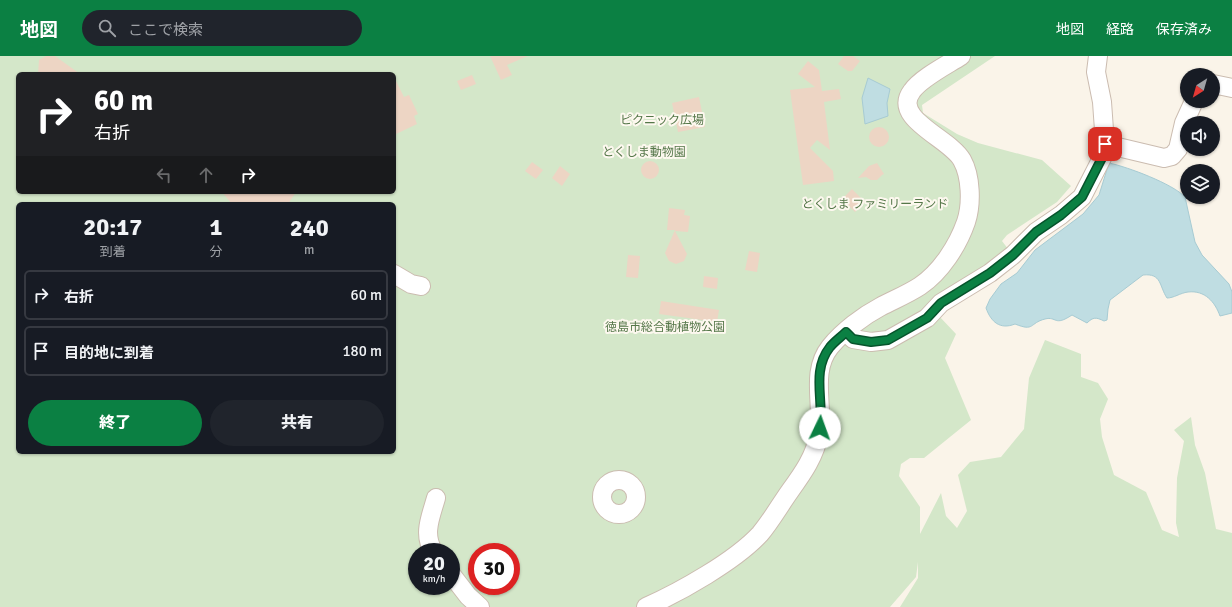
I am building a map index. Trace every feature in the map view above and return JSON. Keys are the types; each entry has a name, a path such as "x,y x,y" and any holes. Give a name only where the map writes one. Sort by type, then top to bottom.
{"street":[{"path":"646,607 686,586 732,558 760,533 806,469 814,452 821,420 819,376 822,361 830,347 846,332 877,308 921,286 944,262 961,236 967,220 969,207 967,175 962,160 953,148 917,122 910,115 907,106 908,99 912,91 918,84 961,56"},
{"path":"846,332 853,339 871,342 888,340 927,318 941,303 990,273 1013,255 1036,232 1061,215 1082,197 1104,154 1105,144 1102,102 1096,72 1098,56"},
{"path":"1220,85 1232,88"},
{"path":"1105,144 1164,158 1172,156 1178,149 1184,123 1191,108"},
{"path":"396,275 411,284 421,286"},
{"path":"429,543 427,534 436,498"},
{"path":"460,586 468,596 480,607"}],"green space":[{"name":"徳島市総合動植物公園","path":"0,56 995,56 922,105 923,113 957,134 978,143 1042,160 1071,186 1057,202 1007,235 1002,241 1015,258 949,303 939,316 956,334 945,358 971,420 924,458 910,458 901,464 899,476 920,507 920,534 941,493 946,516 957,528 967,511 958,475 970,462 1001,457 1024,429 1029,378 1045,340 1081,354 1081,377 1098,383 1108,399 1100,419 1102,437 1114,475 1146,492 1162,530 1179,537 1176,523 1177,478 1184,441 1174,430 1191,417 1195,445 1205,473 1216,529 1232,533 1232,607 900,607 918,578 918,562 916,577 890,607 0,607"}],"water":[{"path":"868,78 890,89 887,103 888,116 865,124 862,98"},
{"path":"1109,163 1150,177 1180,193 1180,204 1187,204 1195,242 1202,255 1229,284 1232,292 1232,313 1220,316 1212,302 1204,295 1199,293 1188,292 1167,298 1157,278 1154,276 1143,275 1110,300 1107,320 1104,321 1095,318 1087,323 1072,315 1059,321 1049,318 1045,319 1032,326 1026,327 1015,324 1005,326 997,324 993,321 986,308 990,299 1001,284 1017,273 1035,250 1083,214 1099,195"}],"building":[{"path":"46,56 55,56 77,72 38,72 39,60"},
{"path":"490,56 528,56 507,65 512,75 501,80"},
{"path":"844,56 853,56 860,61 852,71 848,71 838,64"},
{"path":"808,61 819,70 822,91 839,89 841,99 824,102 830,150 817,140 810,148 833,171 834,181 803,185 790,90 815,87 798,74"},
{"path":"472,75 476,84 461,90 457,81"},
{"path":"396,81 404,97 409,95 418,114 414,116 417,124 396,134"},
{"path":"699,97 705,127 678,132 672,103"},
{"path":"879,127 886,130 889,137 886,144 879,147 872,144 869,137 872,130"},
{"path":"646,161 654,161 659,166 657,177 654,179 646,179 641,174 641,166"},
{"path":"532,162 543,170 536,179 525,171"},
{"path":"877,163 884,174 877,180 871,180 866,177 858,178 869,166"},
{"path":"560,166 570,174 562,186 552,178"},
{"path":"852,189 865,202 855,212 842,199"},
{"path":"224,194 295,194 289,202 230,202"},
{"path":"669,208 685,210 684,215 690,216 688,232 675,231 687,254 684,261 676,264 669,261 665,253 675,230 667,230"},
{"path":"749,251 760,253 757,272 745,270"},
{"path":"628,255 640,256 638,278 626,277"},
{"path":"704,276 718,278 717,289 703,287"},
{"path":"661,301 719,310 717,322 659,314"}],"route":[{"path":"820,428 821,402 818,390 819,376 822,361 830,347 846,332 853,339 871,342 888,340 927,318 941,303 990,273 1013,255 1036,232 1061,215 1082,197 1104,154 1105,144"}],"park label":[{"name":"ピクニック広場","path":"662,120"},
{"name":"とくしま動物園","path":"644,152"},
{"name":"とくしま ファミリーランド","path":"875,204"}]}
